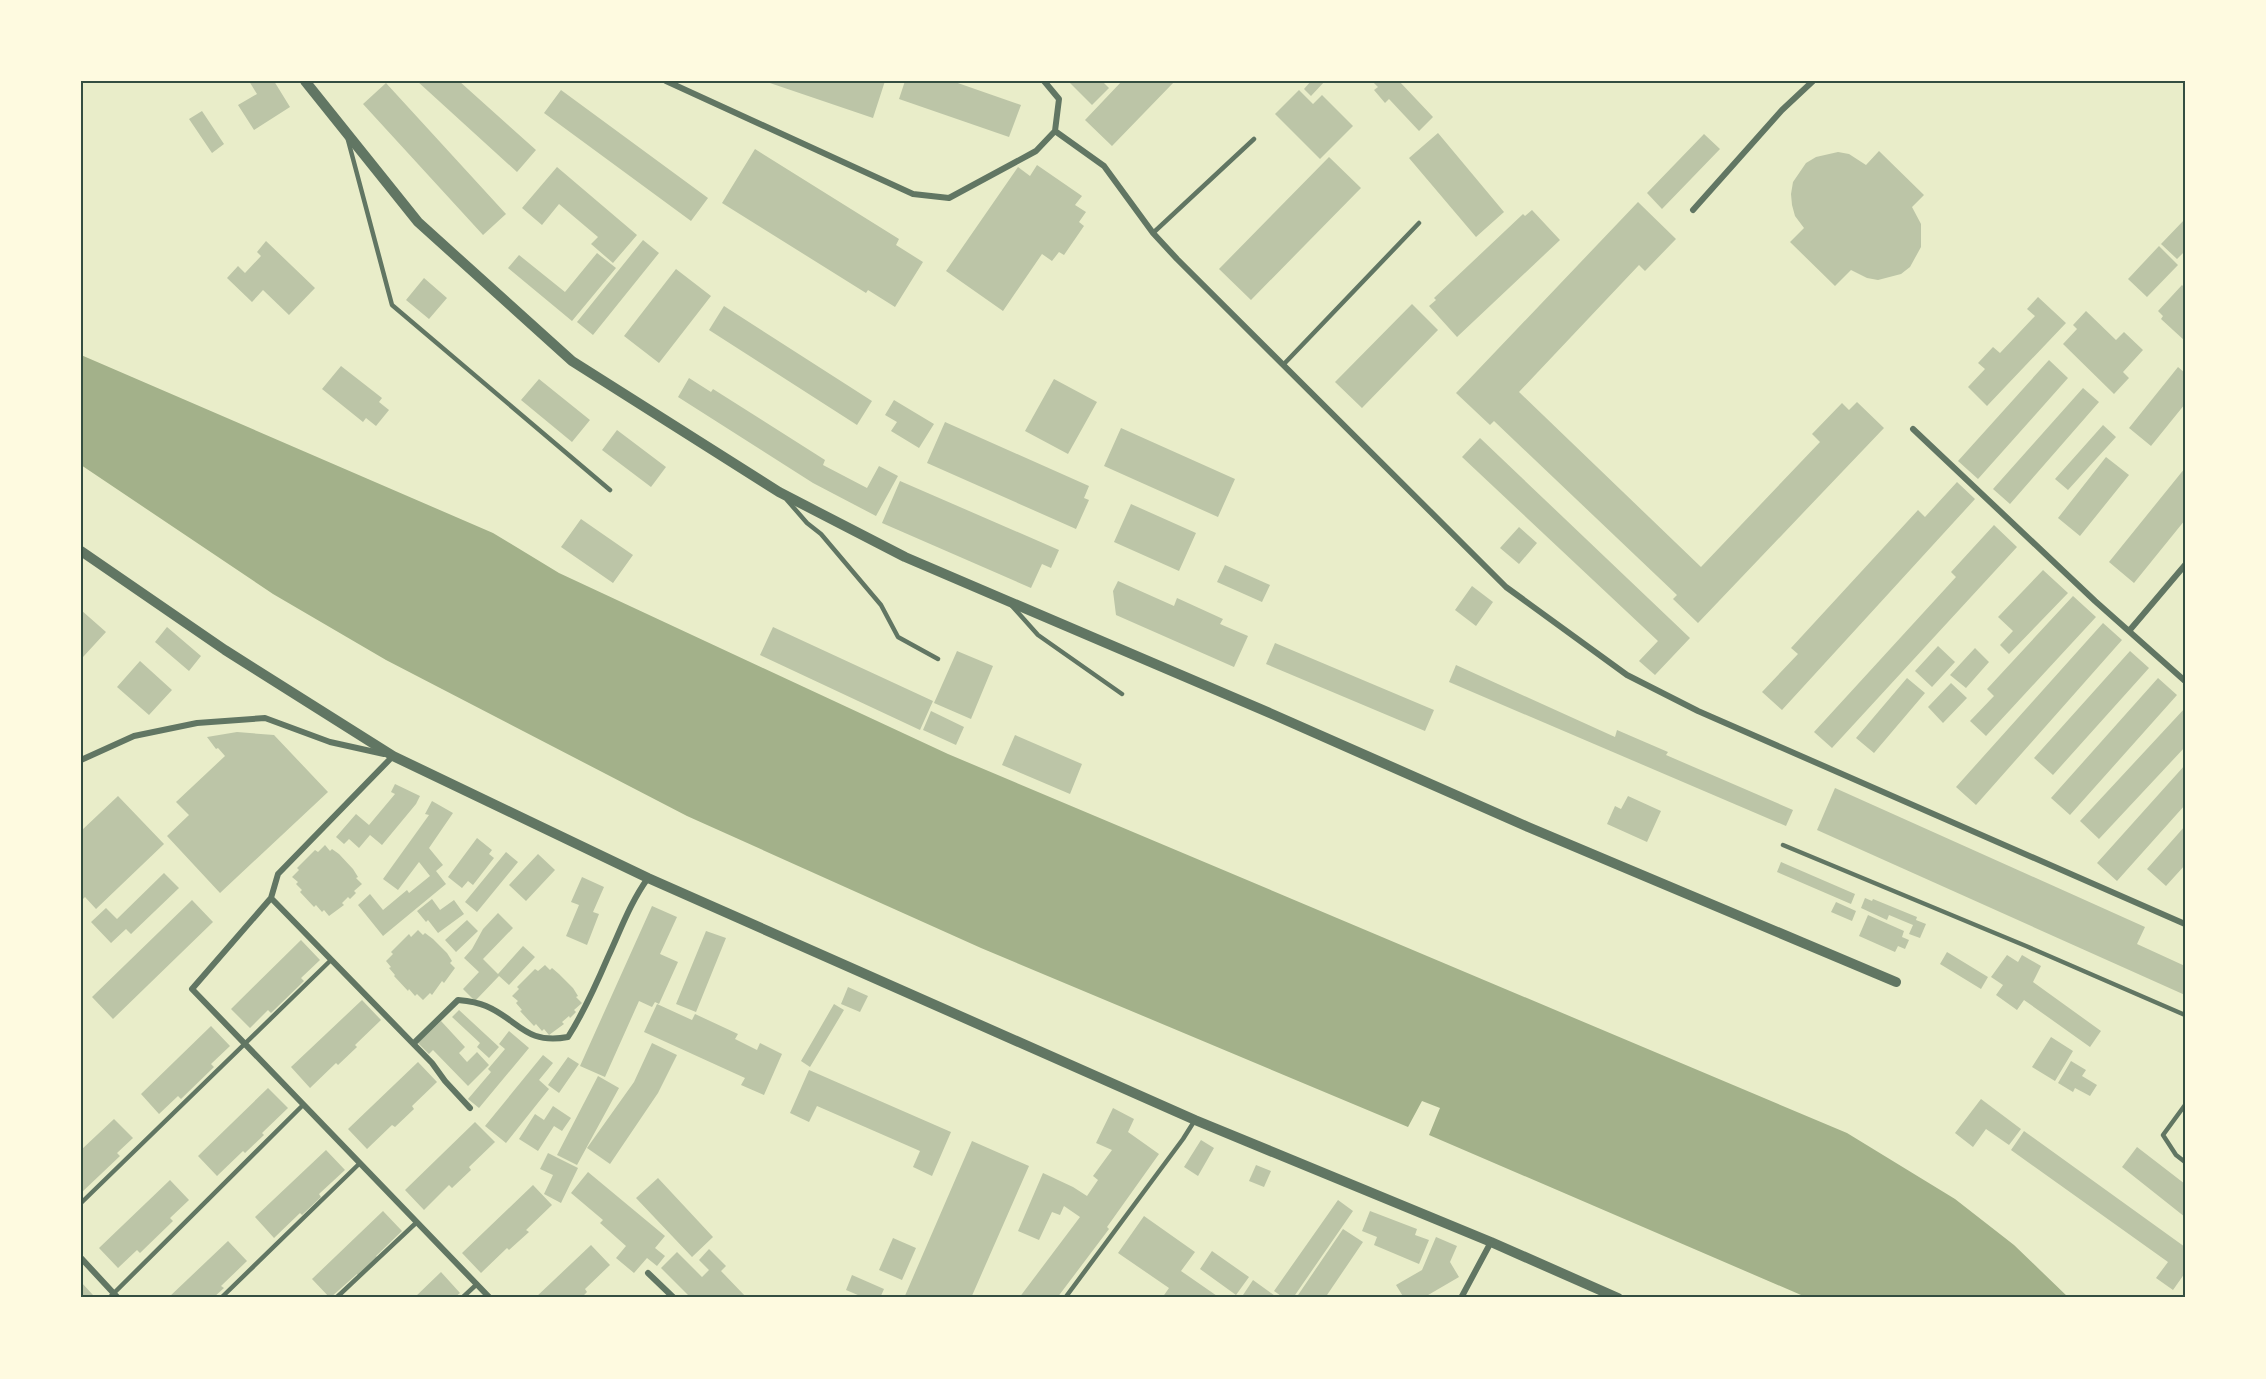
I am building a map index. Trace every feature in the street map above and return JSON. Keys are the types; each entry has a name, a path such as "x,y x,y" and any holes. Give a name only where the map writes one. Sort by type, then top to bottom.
{"street":[{"path":"305,81 418,222 572,361 779,492 906,557 1539,832 1896,982"},
{"path":"666,81 913,194 949,198 1036,151 1055,131 1059,99 1044,81"},
{"path":"1693,210 1782,110 1813,81"},
{"path":"1055,131 1104,166 1153,232 1506,587 1627,675 1698,711 2185,924"},
{"path":"1913,429 2129,632 2185,681"},
{"path":"81,551 225,650 393,756 648,878 1195,1120 1491,1242 1618,1298"},
{"path":"2129,632 2185,565"},
{"path":"81,760 134,736 197,723 265,718 330,742 393,756"},
{"path":"393,756 278,874 271,898 192,989 490,1298"},
{"path":"414,1043 458,1000 488,1006 526,1033 551,1040 568,1036 603,969 634,897 648,878"},
{"path":"271,898 414,1043 470,1108"},
{"path":"1461,1298 1491,1242"},
{"path":"81,1258 114,1296"},
{"path":"648,1273 674,1298"}],"lane":[{"path":"346,135 392,304 610,490"},
{"path":"1153,232 1254,139"},
{"path":"1283,365 1419,223"},
{"path":"779,492 807,523 821,534 882,604 898,637 938,659"},
{"path":"1008,601 1038,635 1122,694"},
{"path":"1783,845 2026,945 2185,1015"},
{"path":"81,1203 331,960"},
{"path":"114,1296 303,1105"},
{"path":"2185,1105 2163,1135 2176,1155 2185,1162"},
{"path":"1065,1298 1195,1120"},
{"path":"221,1298 360,1164"},
{"path":"336,1298 417,1222"},
{"path":"462,1298 477,1284"}],"shaded area":[{"path":"81,355 493,533 559,573 948,754 1847,1133 1955,1199 2014,1245 2069,1298 1808,1298 1429,1135 1440,1108 1422,1101 1408,1127 981,948 687,816 386,660 273,594 81,465"}],"building":[{"path":"249,81 274,81 290,107 254,130 238,105 257,94"},
{"path":"417,81 459,81 536,150 517,172"},
{"path":"764,81 885,81 873,118"},
{"path":"905,81 952,81 1021,105 1009,137 899,99"},
{"path":"1068,81 1102,81 1109,88 1092,105"},
{"path":"1122,81 1175,81 1112,146 1085,120"},
{"path":"1311,81 1325,81 1311,96 1304,89"},
{"path":"1372,81 1399,81 1433,117 1419,131 1389,99 1385,103 1374,90 1378,87"},
{"path":"386,83 506,214 483,235 363,104"},
{"path":"561,90 708,198 691,221 544,113"},
{"path":"1299,90 1313,104 1322,95 1353,126 1320,159 1275,114"},
{"path":"202,111 224,144 212,153 189,119"},
{"path":"1438,133 1504,212 1476,237 1409,158"},
{"path":"1704,134 1720,149 1662,209 1647,193"},
{"path":"755,149 899,239 896,245 923,262 895,307 868,290 866,293 722,203"},
{"path":"1879,151 1924,195 1912,207 1921,224 1921,247 1910,267 1901,274 1878,280 1867,278 1851,270 1835,286 1790,242 1804,228 1795,216 1792,205 1793,182 1806,163 1816,157 1838,152 1849,154 1866,165"},
{"path":"1329,157 1361,188 1251,300 1219,269"},
{"path":"1037,165 1082,196 1075,205 1086,212 1079,222 1084,226 1064,255 1059,252 1052,261 1042,254 1003,311 946,271 1018,167 1030,176"},
{"path":"557,167 637,235 613,263 591,244 598,237 559,204 542,225 522,208"},
{"path":"1638,202 1676,239 1645,271 1639,265 1519,392 1701,567 1820,442 1812,434 1842,403 1849,410 1857,402 1884,428 1698,623 1673,599 1677,595 1494,421 1490,425 1456,393"},
{"path":"1532,210 1560,240 1457,337 1429,306 1436,300 1434,298 1523,214 1525,216"},
{"path":"2185,219 2185,251 2177,259 2161,244"},
{"path":"643,240 659,253 593,335 577,322"},
{"path":"266,241 315,288 289,315 263,290 252,302 227,278 238,266 245,273 261,256 257,252"},
{"path":"2159,246 2178,265 2147,297 2128,279"},
{"path":"597,253 616,268 572,321 508,268 519,255 565,292"},
{"path":"676,269 711,296 659,363 624,336"},
{"path":"424,278 447,298 429,319 406,300"},
{"path":"2182,285 2185,288 2185,341 2161,319 2163,316 2158,311"},
{"path":"2038,297 2066,323 1987,406 1968,387 1985,369 1978,363 1993,347 2000,353 2035,316 2027,309"},
{"path":"1412,304 1438,330 1362,408 1335,382"},
{"path":"724,306 872,401 857,425 709,330"},
{"path":"2086,311 2116,340 2124,332 2143,350 2123,372 2129,378 2114,394 2063,344 2077,329 2073,325"},
{"path":"2049,360 2068,378 1978,479 1958,461"},
{"path":"341,366 382,398 379,402 389,410 376,426 366,418 363,422 322,389"},
{"path":"2178,367 2185,373 2185,404 2151,446 2129,428"},
{"path":"689,378 711,392 713,389 825,460 823,465 867,488 879,466 898,476 876,516 813,483 678,397"},
{"path":"539,379 590,420 572,442 521,400"},
{"path":"1054,379 1097,402 1068,454 1025,431"},
{"path":"2083,388 2099,402 2010,504 1993,489"},
{"path":"894,400 934,424 919,448 891,431 897,422 885,415"},
{"path":"945,422 1089,486 1084,498 1089,500 1076,529 927,463"},
{"path":"2103,425 2116,437 2068,490 2055,479"},
{"path":"1121,428 1235,479 1218,517 1104,466"},
{"path":"617,430 666,467 651,487 602,450"},
{"path":"1480,438 1690,638 1655,675 1639,661 1658,641 1462,457"},
{"path":"2106,457 2129,475 2080,536 2058,518"},
{"path":"2185,468 2185,520 2134,583 2109,562"},
{"path":"900,481 1059,550 1051,568 1042,564 1031,588 882,523"},
{"path":"1957,482 1975,499 1782,710 1762,692 1798,654 1791,648 1918,510 1925,517"},
{"path":"1131,504 1196,533 1179,571 1114,542"},
{"path":"581,519 633,555 613,583 561,547"},
{"path":"1994,525 2017,547 1832,748 1814,732 1956,577 1951,572"},
{"path":"1519,527 1537,543 1519,564 1500,548"},
{"path":"1225,565 1270,585 1262,602 1217,582"},
{"path":"2043,570 2068,593 2009,654 2000,645 2013,631 1998,617"},
{"path":"1118,581 1174,606 1177,598 1223,619 1220,624 1248,636 1234,667 1116,615 1113,591"},
{"path":"1472,586 1493,602 1476,626 1455,610"},
{"path":"2073,596 2096,617 1986,736 1970,721 1994,696 1987,689"},
{"path":"81,610 106,632 83,657 81,656"},
{"path":"2103,623 2122,640 1976,805 1956,787"},
{"path":"167,627 201,656 189,671 155,642"},
{"path":"773,627 933,701 920,730 760,655"},
{"path":"1275,643 1434,710 1425,731 1266,664"},
{"path":"1938,646 1955,662 1932,687 1915,671"},
{"path":"1975,648 1989,662 1966,688 1950,675"},
{"path":"957,651 993,666 971,719 934,703"},
{"path":"2130,651 2149,668 2053,775 2034,758"},
{"path":"140,661 172,690 149,715 117,687"},
{"path":"1456,665 1615,737 1617,730 1668,752 1666,755 1793,810 1786,826 1449,682"},
{"path":"1907,678 1925,693 1874,753 1856,738"},
{"path":"2158,678 2177,695 2070,815 2051,798"},
{"path":"1951,683 1967,698 1943,723 1928,707"},
{"path":"2185,708 2185,747 2099,839 2080,821"},
{"path":"931,711 964,727 956,745 923,730"},
{"path":"237,732 274,735 328,792 220,893 167,836 189,815 176,802 225,756 207,737"},
{"path":"1015,735 1082,764 1070,794 1002,765"},
{"path":"2185,765 2185,805 2117,881 2097,863"},
{"path":"395,784 420,796 382,845 370,835 359,848 349,839 344,844 336,837 356,814 369,825 395,794 391,792"},
{"path":"1835,788 2145,927 2137,944 2185,966 2185,995 1817,830"},
{"path":"118,796 164,844 96,909 85,897 81,901 81,831"},
{"path":"1628,796 1661,811 1647,842 1607,824 1615,806 1621,809"},
{"path":"432,801 453,813 429,848 443,865 436,871 446,884 383,936 358,905 370,894 383,910 407,890 409,893 430,876 419,862 398,890 383,879 429,815 425,814"},
{"path":"2185,826 2185,865 2166,886 2147,869"},
{"path":"477,838 492,850 489,854 494,858 473,885 468,881 462,888 448,877"},
{"path":"325,845 330,851 332,849 339,854 353,869 358,877 356,878 362,884 354,891 356,893 350,899 348,897 342,903 344,905 329,916 316,905 314,907 300,892 302,890 296,884 298,882 292,877 299,870 297,868 315,850 318,852"},
{"path":"506,852 518,862 477,912 465,902"},
{"path":"538,854 555,870 526,901 509,885"},
{"path":"1781,862 1855,894 1851,904 1777,872"},
{"path":"164,873 179,888 131,934 126,929 111,943 91,922 106,908 117,919"},
{"path":"582,877 604,887 593,912 599,914 587,945 566,936 579,905 571,902"},
{"path":"1865,898 1872,901 1873,899 1917,917 1916,920 1926,924 1920,938 1909,934 1913,925 1889,915 1887,920 1861,908"},
{"path":"432,899 440,910 454,900 464,914 438,933 417,911"},
{"path":"192,900 213,922 113,1019 92,997"},
{"path":"1836,902 1856,911 1852,921 1831,912"},
{"path":"652,906 677,917 660,954 678,962 659,1004 655,1002 652,1007 639,1001 605,1077 580,1066"},
{"path":"498,913 513,928 483,959 498,974 523,946 535,957 509,985 499,976 475,1001 463,989 479,972 464,958 483,929"},
{"path":"1868,915 1904,931 1902,937 1909,940 1905,949 1898,946 1895,952 1859,936"},
{"path":"467,920 478,931 456,952 445,940"},
{"path":"418,930 433,939 447,953 452,961 450,963 455,968 432,995 430,993 423,1000 409,989 408,991 394,976 386,961 393,954 391,952 409,934 411,937"},
{"path":"706,931 726,938 696,1012 676,1004"},
{"path":"301,940 320,960 301,978 304,981 271,1013 268,1010 250,1028 231,1009"},
{"path":"1947,952 1988,977 1981,989 1940,964"},
{"path":"2007,955 2018,962 2022,955 2041,966 2033,982 2101,1031 2090,1047 2024,1000 2017,1010 1996,995 2003,985 1991,977"},
{"path":"545,965 550,970 552,968 573,988 578,996 576,997 582,1003 574,1010 576,1012 570,1018 569,1016 562,1022 564,1024 549,1035 536,1024 534,1026 520,1011 522,1010 516,1003 518,1001 512,996 519,989 517,987 535,969 538,971"},
{"path":"848,987 868,996 860,1012 841,1004"},
{"path":"362,1000 381,1020 355,1045 357,1047 310,1088 291,1067"},
{"path":"657,1004 692,1020 695,1014 738,1034 735,1039 757,1050 760,1043 782,1054 764,1095 741,1085 745,1078 644,1032"},
{"path":"834,1004 844,1010 810,1067 801,1061"},
{"path":"459,1010 499,1047 489,1058 477,1047 480,1043 452,1017"},
{"path":"441,1021 465,1047 459,1053 467,1062 477,1052 489,1065 468,1086 433,1050 429,1054 418,1043"},
{"path":"211,1026 230,1046 211,1064 214,1067 181,1099 178,1096 159,1114 141,1094"},
{"path":"509,1031 529,1048 479,1108 468,1099 491,1072 488,1069 505,1049 499,1044"},
{"path":"2051,1037 2073,1051 2055,1081 2032,1067"},
{"path":"652,1043 677,1055 658,1093 610,1164 587,1148 634,1082"},
{"path":"543,1055 553,1063 539,1080 549,1089 506,1143 485,1126"},
{"path":"568,1057 579,1064 559,1093 548,1085"},
{"path":"2071,1061 2086,1070 2082,1076 2097,1085 2090,1096 2075,1088 2073,1092 2058,1083"},
{"path":"418,1062 437,1082 412,1106 414,1109 395,1127 392,1125 367,1149 348,1129"},
{"path":"809,1070 951,1132 932,1176 913,1167 920,1151 817,1106 809,1122 790,1113"},
{"path":"598,1076 619,1088 577,1165 557,1155"},
{"path":"268,1088 288,1108 262,1133 264,1135 217,1176 198,1156"},
{"path":"1981,1099 2021,1129 2009,1145 1986,1129 1973,1147 1955,1133"},
{"path":"553,1106 571,1118 562,1131 554,1126 538,1151 519,1139 535,1114 544,1120"},
{"path":"1113,1108 1134,1119 1128,1132 1159,1154 1107,1227 1109,1229 1057,1298 1019,1298 1080,1217 1064,1206 1060,1215 1052,1212 1039,1240 1018,1231 1043,1173 1087,1196 1098,1180 1093,1176 1112,1150 1096,1143"},
{"path":"114,1119 133,1138 117,1153 120,1156 81,1193 81,1150"},
{"path":"475,1122 495,1142 469,1167 471,1170 452,1188 449,1185 424,1210 405,1190"},
{"path":"2024,1131 2185,1247 2185,1273 2173,1290 2156,1278 2168,1262 2011,1150"},
{"path":"1201,1140 1214,1148 1198,1176 1184,1167"},
{"path":"972,1141 1029,1166 971,1298 904,1298"},
{"path":"2137,1147 2185,1184 2185,1217 2122,1167"},
{"path":"326,1150 345,1170 319,1194 321,1197 274,1238 255,1217"},
{"path":"548,1153 578,1168 561,1203 544,1194 553,1175 540,1169"},
{"path":"1256,1165 1271,1171 1264,1187 1249,1181"},
{"path":"588,1172 665,1236 655,1248 665,1256 657,1266 647,1258 634,1273 616,1258 626,1246 600,1223 603,1220 571,1193"},
{"path":"658,1178 713,1237 692,1257 636,1198"},
{"path":"170,1180 189,1200 170,1218 173,1221 140,1253 137,1250 118,1268 99,1248"},
{"path":"533,1185 552,1205 526,1230 529,1232 509,1250 507,1248 481,1273 462,1253"},
{"path":"1338,1200 1353,1211 1293,1298 1284,1298 1274,1291"},
{"path":"383,1211 402,1231 376,1256 378,1258 359,1277 357,1274 330,1298 312,1279"},
{"path":"1370,1211 1417,1229 1415,1235 1429,1240 1419,1264 1374,1245 1377,1237 1362,1231"},
{"path":"1144,1216 1195,1252 1181,1271 1220,1298 1162,1298 1169,1288 1118,1253"},
{"path":"1343,1229 1363,1242 1325,1298 1296,1298"},
{"path":"1436,1237 1457,1246 1450,1262 1459,1277 1423,1298 1404,1298 1396,1285 1422,1270"},
{"path":"893,1238 916,1248 902,1280 879,1270"},
{"path":"228,1241 247,1261 221,1286 224,1288 213,1298 168,1298"},
{"path":"591,1245 610,1265 585,1289 587,1292 581,1298 535,1298"},
{"path":"709,1249 726,1266 721,1271 747,1298 691,1298 661,1268 677,1252 702,1277 709,1270 699,1260"},
{"path":"1212,1251 1249,1277 1236,1295 1200,1269"},
{"path":"441,1272 460,1293 454,1298 414,1298"},
{"path":"852,1275 884,1289 880,1298 865,1298 846,1290"},
{"path":"1253,1280 1278,1298 1241,1298"},
{"path":"81,1282 93,1295 89,1298 81,1298"}]}
